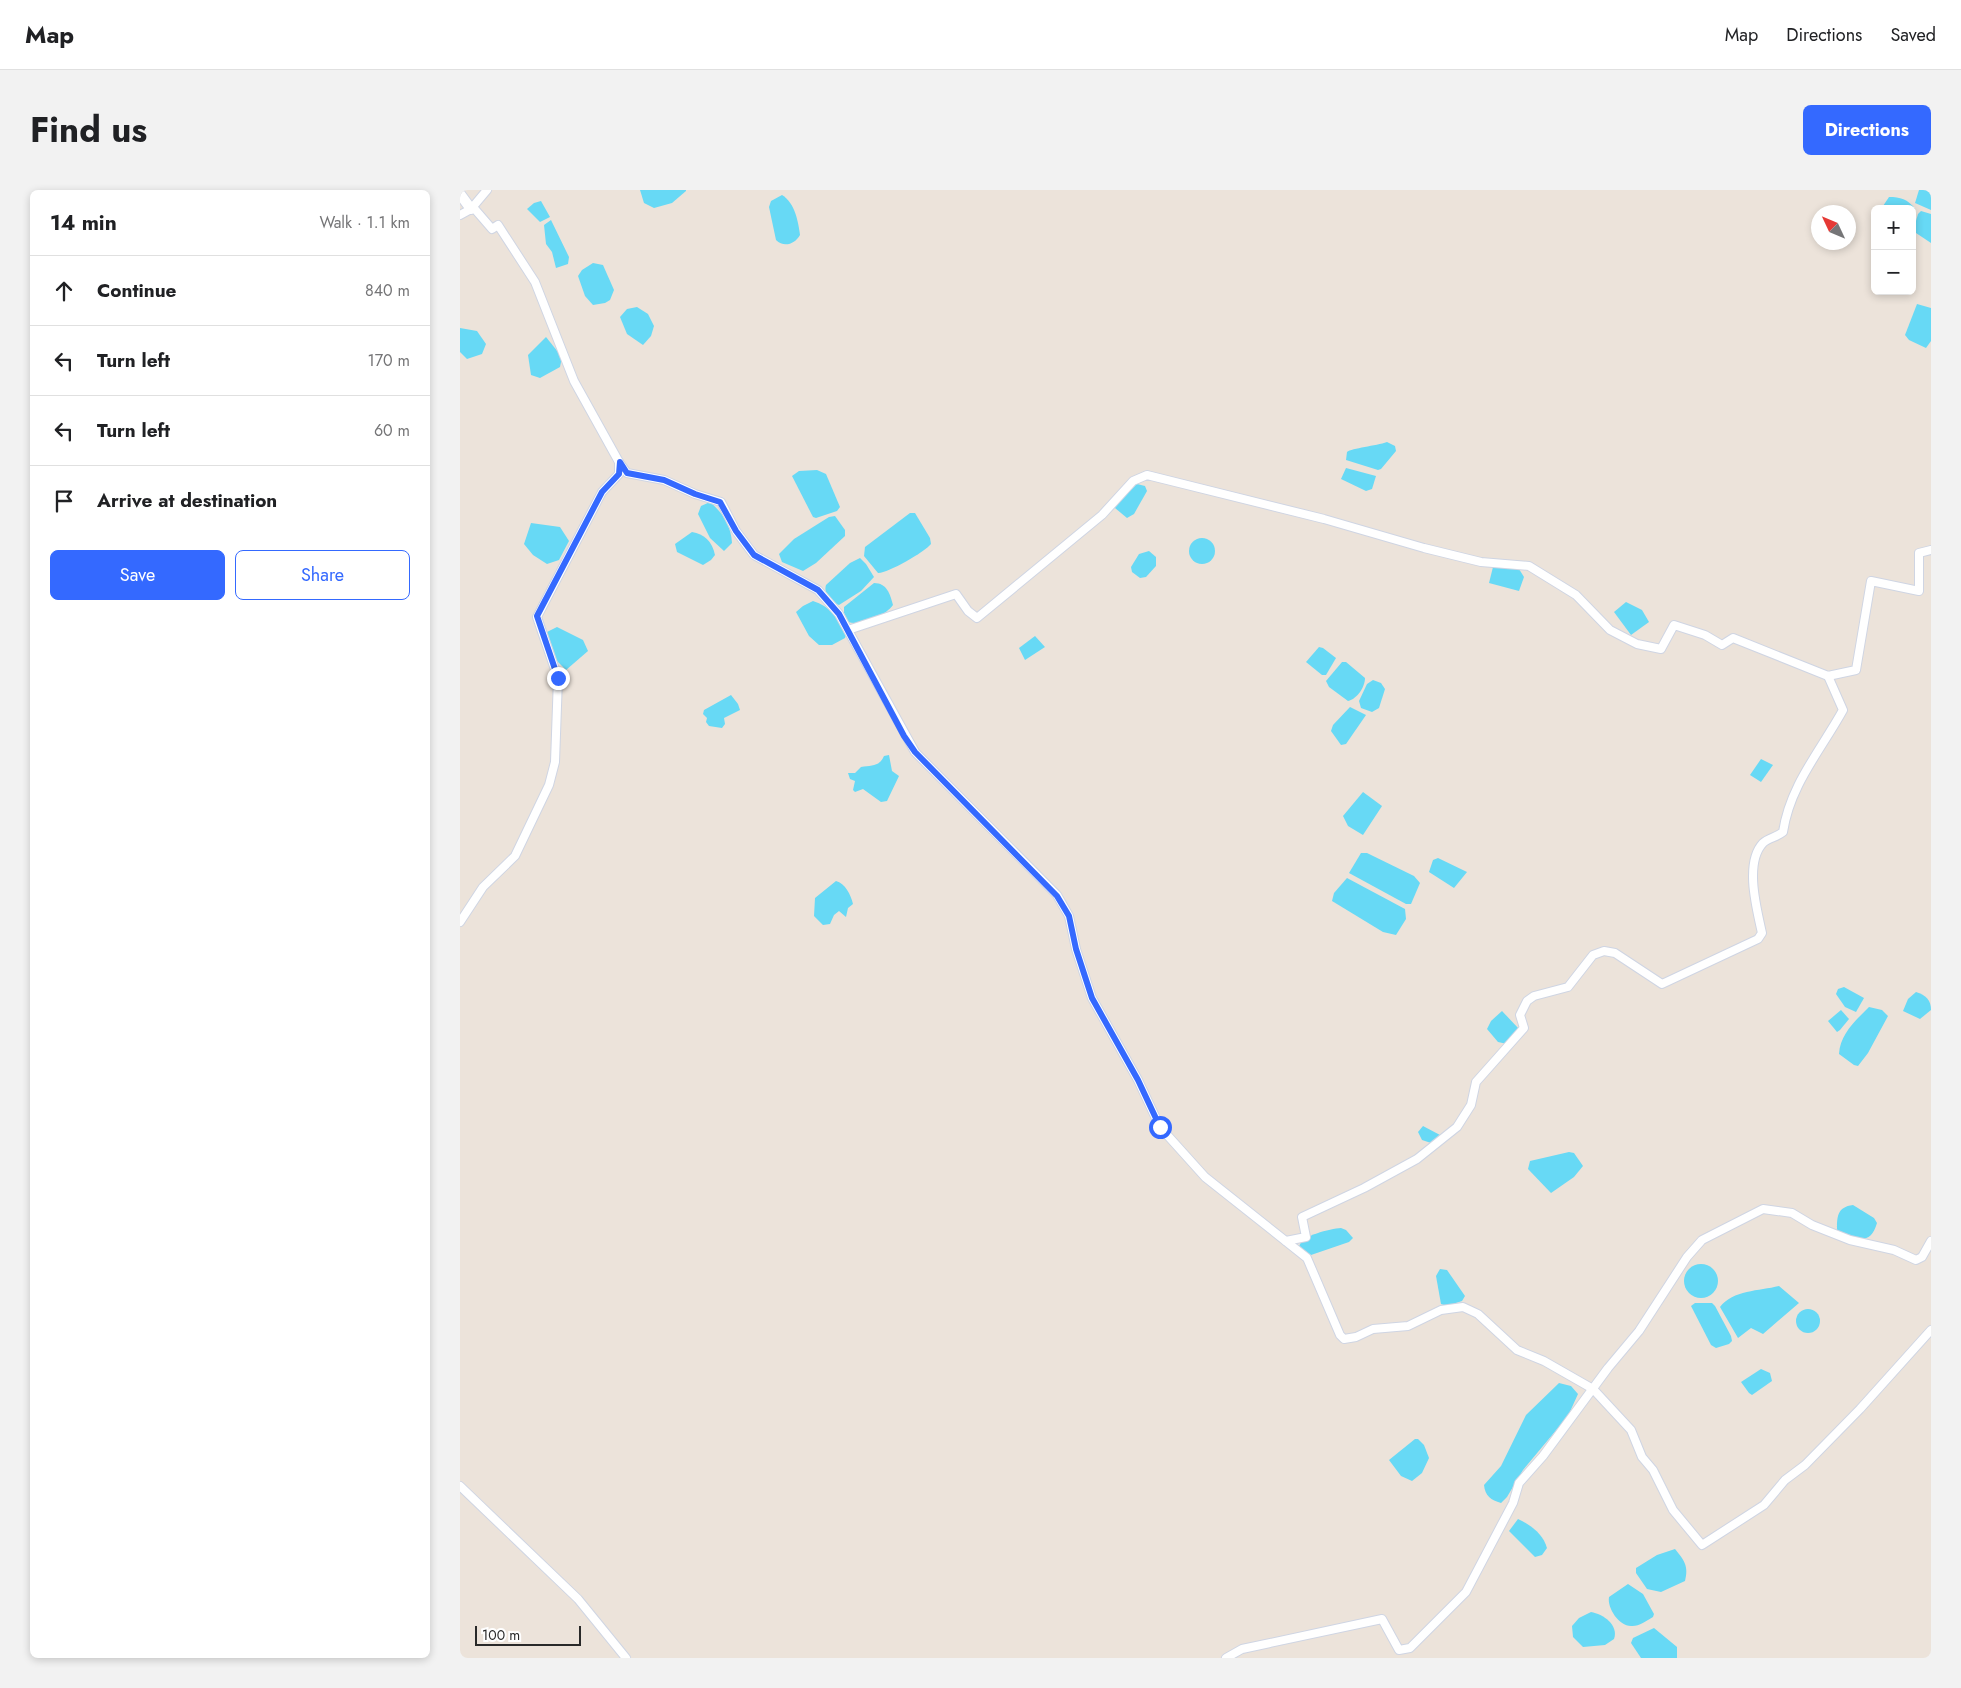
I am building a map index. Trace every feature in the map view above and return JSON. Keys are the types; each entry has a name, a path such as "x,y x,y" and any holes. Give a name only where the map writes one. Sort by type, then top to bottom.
{"street":[{"path":"460,215 472,208 487,190"},
{"path":"460,194 492,229 498,225 535,282 574,381 627,473 664,480 695,494 720,502 747,548 762,561 818,590 839,614 904,736 915,752 1057,896 1069,916 1076,949 1092,998 1138,1080 1160,1127 1205,1177 1307,1258 1340,1335 1344,1338 1356,1337 1373,1329 1408,1326 1441,1310 1463,1307 1478,1314 1517,1350 1544,1361 1593,1388 1631,1430 1642,1457 1653,1470 1672,1510 1702,1545 1764,1505 1785,1480 1805,1465 1860,1409 1931,1330"},
{"path":"460,922 483,887 515,856 550,785 555,762 558,678 537,616 602,492 619,474 620,462"},
{"path":"848,630 956,594 968,611 977,618 1102,515 1133,481 1147,475 1324,519 1424,548 1481,562 1529,566 1576,596 1610,630 1637,644 1661,649 1674,625 1706,636 1722,645 1733,638 1828,676 1856,670 1871,581 1919,591 1919,553 1931,550"},
{"path":"1286,1241 1306,1237 1302,1218 1364,1188 1416,1159 1457,1127 1471,1106 1476,1082 1524,1028 1520,1015 1527,1000 1572,984 1593,955 1604,951 1615,953 1662,984 1758,940 1762,933 1753,882 1759,851 1767,840 1784,832 1786,814 1795,790 1843,710 1828,676"},
{"path":"1226,1658 1242,1649 1382,1619 1399,1650 1410,1648 1466,1592 1513,1503 1519,1483 1543,1456 1593,1388 1639,1331 1702,1240 1763,1209 1792,1213 1812,1225 1850,1240 1894,1250 1916,1260 1922,1257 1931,1242"},
{"path":"460,1486 578,1599 626,1658"}],"water":[{"path":"640,190 686,191 672,203 654,208 644,203"},
{"path":"1919,190 1931,190 1931,210 1915,203"},
{"path":"782,195 793,207 800,235 789,244 782,244 776,240 769,207 771,201"},
{"path":"1889,197 1900,198 1912,205 1884,205"},
{"path":"541,201 550,217 540,222 527,209 534,203"},
{"path":"1921,211 1931,214 1931,243 1916,233 1918,214"},
{"path":"551,220 569,257 568,264 556,268 552,252 546,244 544,225"},
{"path":"593,263 603,265 614,290 610,300 593,305 585,296 578,276 582,270"},
{"path":"1917,304 1931,308 1931,341 1926,348 1909,340 1905,335"},
{"path":"637,307 648,314 654,326 651,336 643,345 627,334 620,317 627,309"},
{"path":"460,328 477,331 486,344 482,354 467,359 460,352"},
{"path":"546,337 562,357 560,367 540,378 531,375 528,355"},
{"path":"1387,442 1395,446 1396,451 1381,469 1378,470 1346,460 1347,452"},
{"path":"1346,468 1376,476 1372,489 1366,491 1341,479"},
{"path":"817,470 826,474 840,507 837,511 816,518 813,517 792,476 799,471"},
{"path":"1137,484 1145,486 1147,491 1134,514 1127,518 1114,505"},
{"path":"710,502 722,515 730,531 732,543 724,551 710,538 698,514 701,506"},
{"path":"910,513 915,513 930,538 931,544 905,562 878,573 864,556 865,547"},
{"path":"835,516 845,530 845,536 816,563 803,571 782,562 779,554 794,539 829,517"},
{"path":"531,523 560,527 569,541 559,560 547,564 533,555 524,544"},
{"path":"692,532 700,534 707,539 714,550 715,555 703,565 677,552 675,544"},
{"path":"1202,538 1211,542 1215,551 1211,560 1202,564 1193,560 1189,551 1193,542"},
{"path":"1149,551 1156,557 1156,566 1146,577 1140,578 1132,572 1131,567 1139,554"},
{"path":"860,558 874,577 861,591 839,605 831,600 827,594 826,585 850,563"},
{"path":"1493,567 1519,569 1524,577 1519,591 1489,583"},
{"path":"874,583 885,587 893,605 885,613 873,619 860,623 848,622 844,613 844,607"},
{"path":"813,601 829,609 836,617 847,632 845,638 832,645 819,645 809,636 796,612"},
{"path":"1626,602 1642,610 1649,622 1631,635 1614,612"},
{"path":"557,627 583,640 588,651 566,670 556,660 545,633"},
{"path":"1035,636 1045,647 1025,660 1019,648"},
{"path":"1319,647 1336,658 1326,675 1322,675 1306,662"},
{"path":"1342,662 1346,662 1365,678 1360,692 1348,701 1329,687 1326,681"},
{"path":"1373,680 1381,683 1385,689 1379,708 1372,712 1361,708 1359,701 1367,684"},
{"path":"731,695 740,710 724,718 725,724 722,728 709,726 706,722 707,718 703,714 704,710"},
{"path":"1350,707 1366,715 1346,744 1341,745 1331,731 1333,725"},
{"path":"889,755 892,771 899,776 887,801 881,802 863,789 855,792 853,790 855,781 850,779 848,773 855,773 861,767 877,764 884,756"},
{"path":"1761,759 1773,765 1761,782 1750,775"},
{"path":"1363,792 1382,806 1363,835 1348,826 1343,816"},
{"path":"1361,853 1367,853 1414,876 1420,883 1411,904 1406,904 1349,873"},
{"path":"1438,858 1467,872 1454,888 1429,872 1433,860"},
{"path":"1347,878 1405,909 1406,919 1396,935 1383,932 1332,901 1334,893"},
{"path":"836,881 847,890 853,904 848,908 846,917 839,911 834,915 830,924 823,925 814,916 815,898"},
{"path":"1844,987 1864,998 1856,1012 1845,1007 1836,994 1838,989"},
{"path":"1916,992 1927,998 1931,1006 1931,1010 1920,1019 1903,1011 1908,999"},
{"path":"1869,1007 1882,1010 1888,1016 1868,1053 1858,1066 1839,1054 1840,1047 1850,1028"},
{"path":"1841,1010 1849,1019 1837,1032 1828,1021"},
{"path":"1502,1011 1519,1029 1507,1044 1498,1042 1487,1029 1491,1021"},
{"path":"1423,1126 1440,1135 1440,1137 1431,1143 1422,1140 1418,1132"},
{"path":"1569,1152 1574,1153 1583,1166 1574,1177 1551,1193 1528,1169 1530,1161"},
{"path":"1853,1205 1874,1218 1877,1223 1874,1231 1866,1238 1855,1238 1837,1230 1839,1213 1844,1208"},
{"path":"1341,1228 1346,1230 1353,1238 1349,1242 1311,1255 1299,1247 1310,1236 1323,1231"},
{"path":"1701,1264 1708,1265 1713,1269 1717,1274 1717,1288 1713,1293 1708,1297 1701,1298 1694,1297 1689,1293 1685,1288 1684,1281 1685,1274 1689,1269 1694,1265"},
{"path":"1440,1269 1447,1270 1465,1296 1462,1301 1447,1306 1441,1304 1436,1276"},
{"path":"1779,1286 1799,1303 1763,1334 1751,1328 1738,1338 1720,1307 1725,1301 1739,1294"},
{"path":"1695,1303 1712,1303 1715,1306 1731,1336 1732,1341 1729,1344 1716,1348 1711,1345 1691,1306"},
{"path":"1808,1309 1817,1312 1820,1321 1817,1330 1808,1333 1799,1330 1796,1321 1799,1312"},
{"path":"1761,1369 1770,1373 1772,1381 1752,1395 1741,1382"},
{"path":"1559,1383 1571,1386 1578,1394 1568,1416 1523,1470 1507,1497 1501,1503 1494,1500 1487,1495 1484,1485 1501,1466 1526,1415"},
{"path":"1415,1439 1418,1439 1424,1445 1429,1458 1422,1473 1412,1481 1401,1476 1389,1460"},
{"path":"1518,1519 1532,1527 1543,1538 1547,1548 1542,1555 1535,1557 1509,1531"},
{"path":"1675,1549 1685,1564 1685,1581 1661,1592 1647,1589 1636,1573 1636,1568 1657,1555"},
{"path":"1628,1584 1643,1594 1654,1614 1653,1617 1639,1625 1634,1626 1622,1623 1615,1616 1610,1606 1609,1597"},
{"path":"1591,1612 1609,1621 1614,1629 1614,1639 1605,1645 1583,1647 1573,1637 1572,1626 1579,1618"},
{"path":"1654,1628 1677,1647 1677,1658 1641,1658 1631,1643 1633,1638"}],"route":[{"path":"558,678 537,616 602,492 619,474 620,462 627,473 664,480 695,494 720,502 736,531 754,555 818,590 825,597 839,614 904,736 915,752 1057,896 1069,916 1076,949 1092,998 1138,1080 1160,1127"}]}
